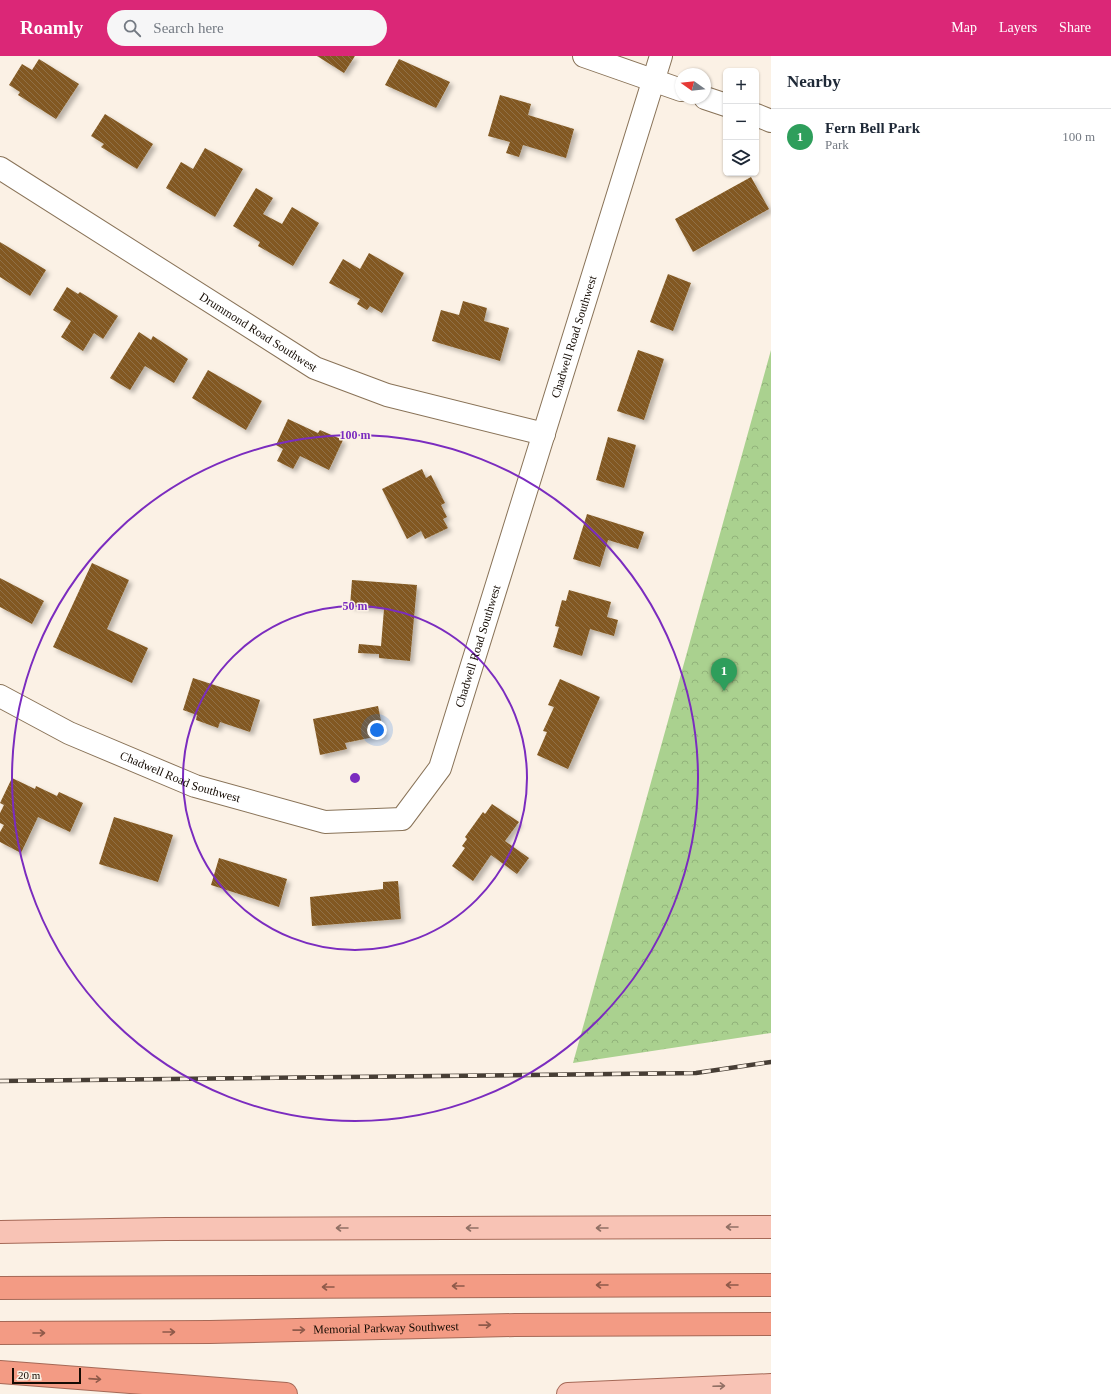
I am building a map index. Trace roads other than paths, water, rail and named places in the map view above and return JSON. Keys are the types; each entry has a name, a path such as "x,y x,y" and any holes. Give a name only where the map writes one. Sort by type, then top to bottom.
{"highway":[{"path":"0,1288 771,1284"},
{"name":"Memorial Parkway Southwest","path":"0,1333 210,1332 515,1325 771,1324"},
{"path":"0,1372 286,1394"}],"main road":[{"path":"0,1232 174,1229 771,1227"},
{"path":"568,1394 771,1385"}],"street":[{"path":"584,56 675,88"},
{"name":"Chadwell Road Southwest","path":"0,696 69,733 194,786 325,822 402,819 440,768 661,56"},
{"path":"711,100 723,104"},
{"path":"759,116 771,120"},
{"name":"Drummond Road Southwest","path":"0,168 315,368 387,395 544,434"}],"railway":[{"path":"0,1081 696,1073 771,1062"}],"place":[{"name":"Fern Bell Park","path":"724,691"}]}
